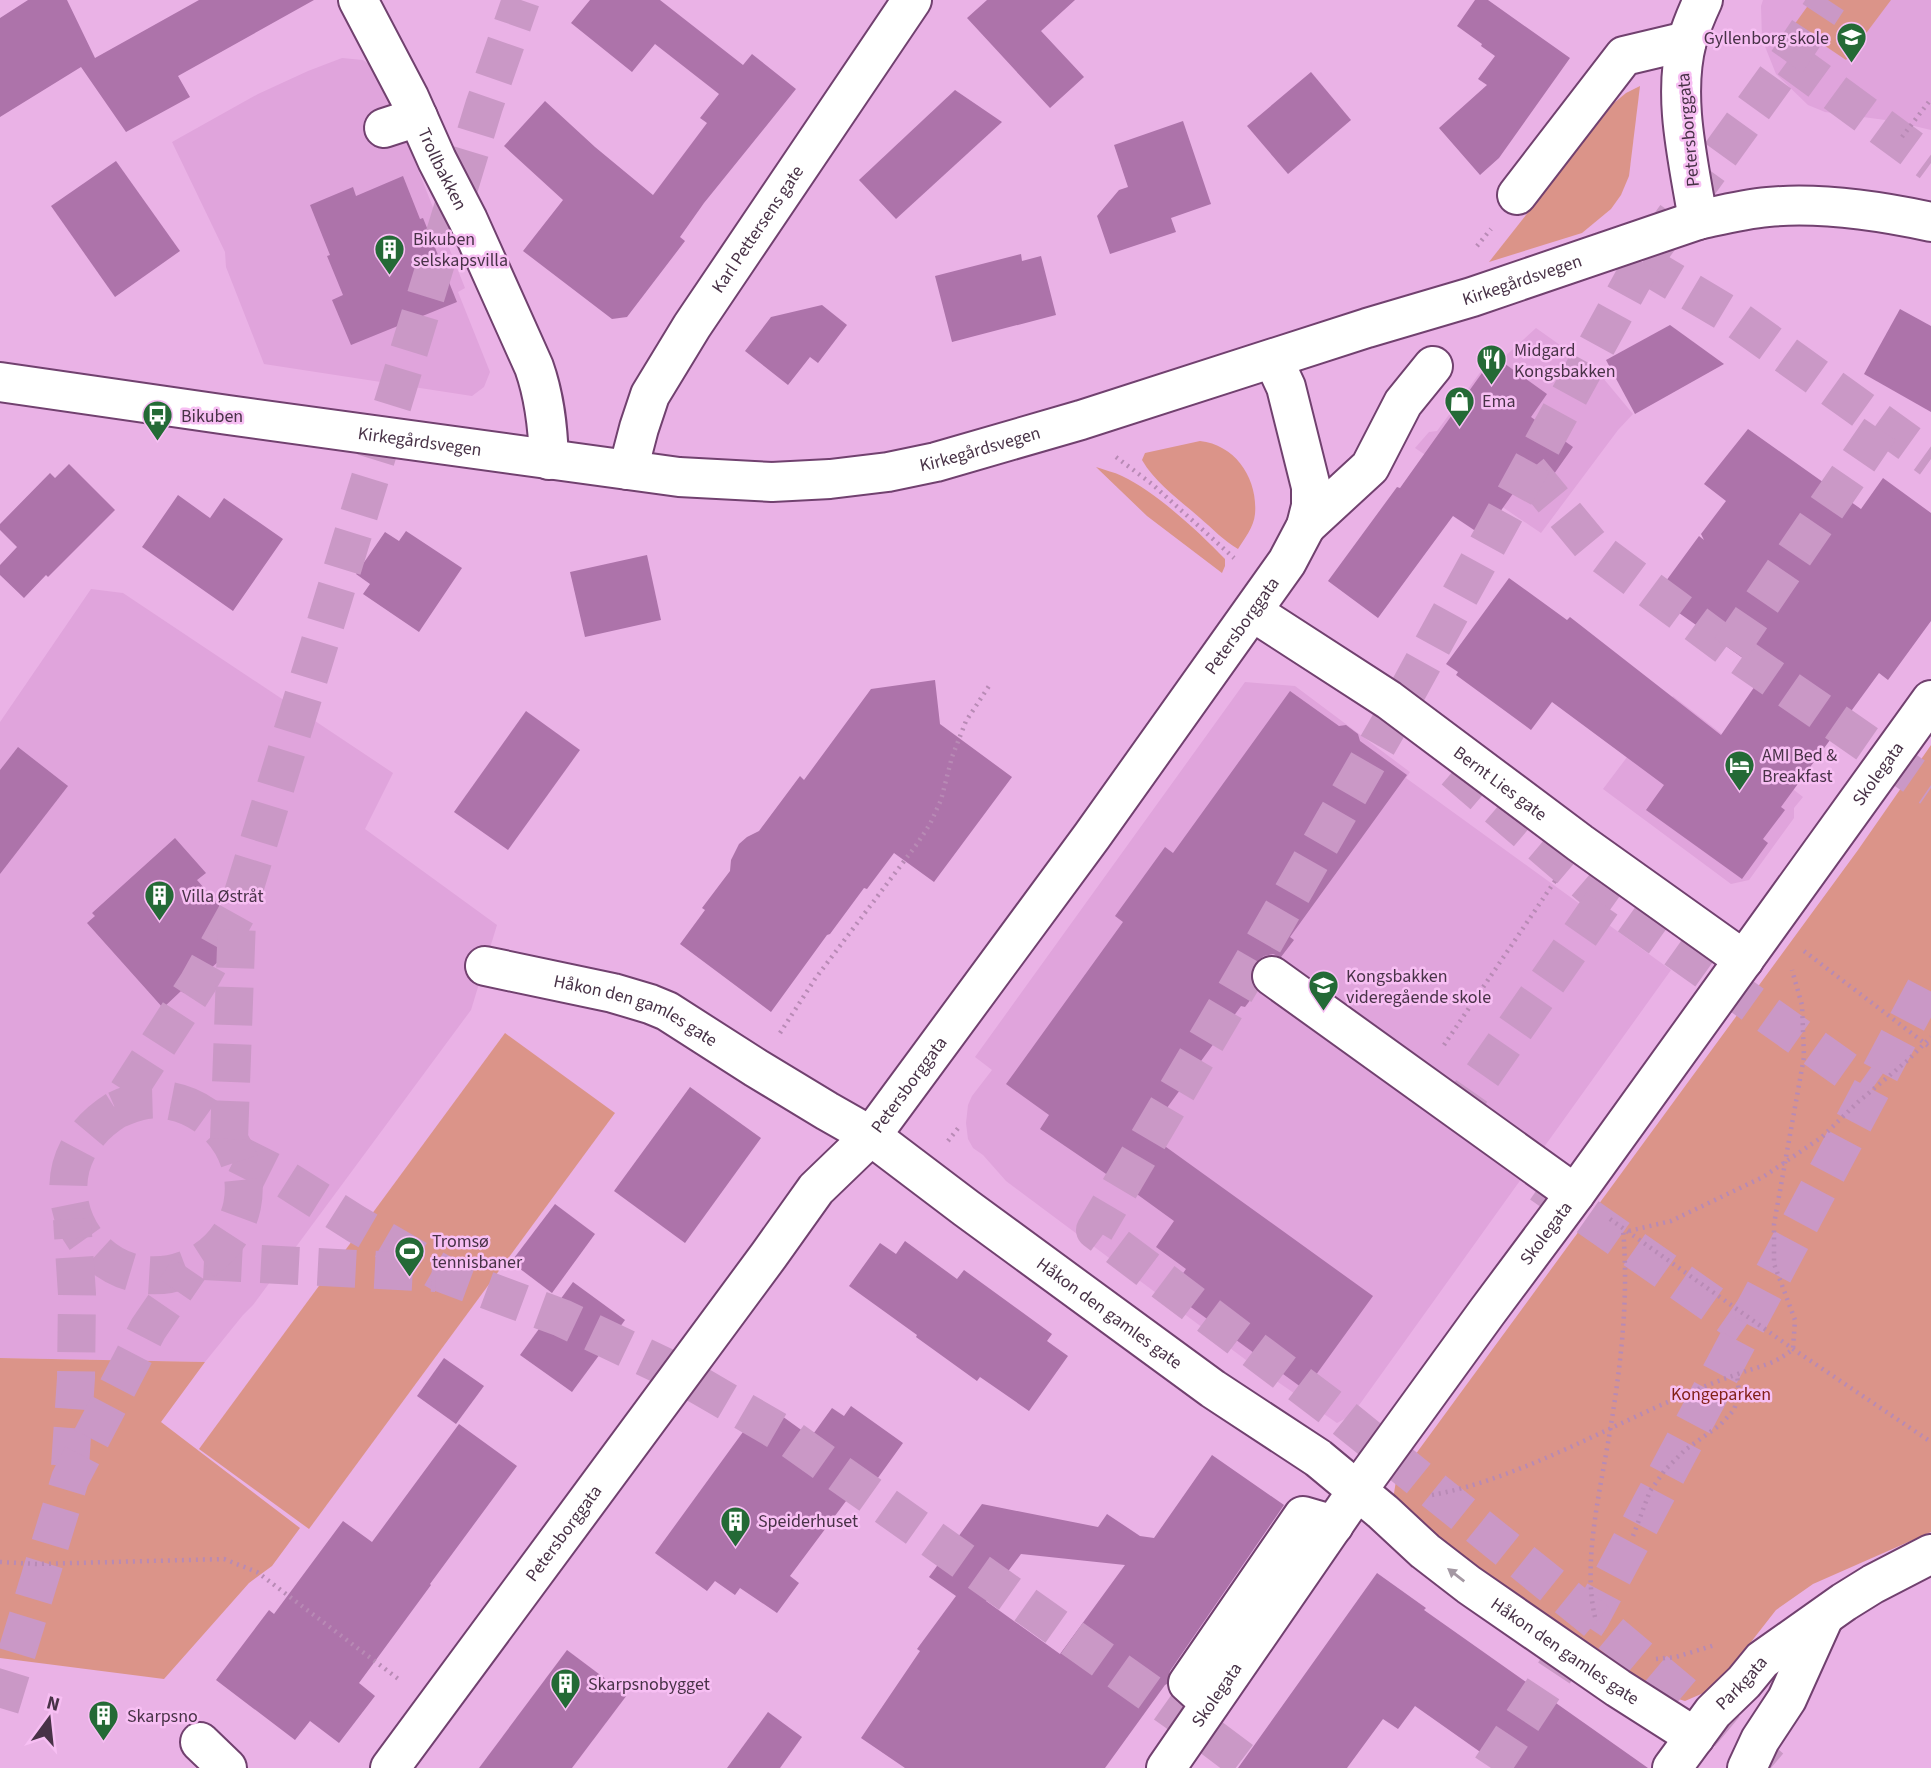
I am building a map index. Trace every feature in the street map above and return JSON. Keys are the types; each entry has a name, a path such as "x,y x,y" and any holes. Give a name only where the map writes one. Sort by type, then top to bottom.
{"street":[{"name":"Trollbakken","path":"358,0 401,123 438,160 468,220 537,376 546,410 549,460"},
{"name":"Karl Pettersens gate","path":"628,470 650,395 692,326 912,0"},
{"name":"Petersborggata","path":"1698,220 1682,104 1683,64 1687,41 1703,0"},
{"path":"1517,195 1624,56 1687,41"},
{"name":"Kirkegårdsvegen","path":"0,382 679,477 772,482 830,479 888,472 936,462 1081,420 1472,296 1698,220 1769,207 1815,206 1897,215 1931,222"},
{"name":"Petersborggata","path":"390,1768 816,1189 871,1136 1085,845 1287,562 1306,526 1311,506 1311,487 1286,387 1273,359"},
{"path":"1306,526 1370,467 1403,403 1433,366"},
{"name":"Bernt Lies gate","path":"1253,612 1389,700 1580,843 1744,960"},
{"name":"Skolegata","path":"1166,1768 1334,1525 1366,1499 1487,1312 1931,700"},
{"name":"Håkon den gamles gate","path":"485,966 573,984 650,1004 684,1021 755,1068 871,1136 1213,1389 1318,1458 1469,1586 1695,1737"},
{"path":"1272,976 1575,1194"},
{"name":"Parkgata","path":"1672,1768 1713,1713 1762,1660 1873,1584 1931,1554"},
{"path":"1747,1768 1760,1740 1787,1699 1825,1615"}],"path":[{"path":"1902,137 1931,99"},
{"path":"1112,454 1152,484 1241,563"},
{"path":"755,1068 795,1013 810,987 930,824 941,800 952,757 966,721 991,683"},
{"path":"1419,1082 1580,843"},
{"path":"1366,1499 1452,1492 1522,1467 1676,1398 1781,1359 1793,1349 1795,1320 1774,1264 1774,1224 1804,1057 1802,1005 1792,968"},
{"path":"1828,970 1931,1048"},
{"path":"1626,1230 1671,1221 1763,1177 1822,1137 1931,1037"},
{"path":"1575,1194 1931,1443"},
{"path":"1597,1622 1591,1600 1590,1567 1625,1321 1626,1230"},
{"path":"1633,1536 1650,1492 1665,1470 1685,1450 1720,1425 1734,1410 1739,1393 1737,1374"},
{"path":"0,1562 37,1564 224,1559 241,1564 257,1572 401,1681 437,1704"},
{"path":"1645,1658 1676,1657 1725,1643 1741,1648 1762,1660"}],"shaded area":[{"name":"Gyllenborg skole","path":"1763,0 1931,0 1931,130 1893,121 1825,112 1808,105 1776,74 1762,39"},
{"path":"342,58 363,60 373,67 388,94 465,288 458,292 490,372 484,387 472,396 264,364 226,267 225,252 172,142 258,94"},
{"path":"1536,328 1598,372 1633,414 1541,533 1415,448 1429,432 1437,431 1493,355 1501,360"},
{"path":"91,589 123,593 393,773 365,829 497,925 471,1010 253,1305 205,1362 0,1358 0,722"},
{"name":"Kongsbakken videregående skole","path":"1245,682 1295,686 1410,772 1406,778 1671,970 1352,1415 1337,1423 1246,1360 1006,1181 983,1155 973,1148 968,1139 966,1123 972,1096 992,1070 975,1057"},
{"path":"1673,696 1803,797 1794,808 1794,818 1749,880 1731,884 1603,789"}],"green space":[{"path":"1812,0 1891,0 1846,60 1794,25"},
{"path":"1640,86 1629,176 1611,209 1582,233 1489,262 1614,103"},
{"path":"1200,441 1224,449 1234,457 1242,466 1253,488 1254,519 1238,549 1169,491 1154,477 1142,460 1145,453"},
{"path":"1096,467 1135,483 1176,513 1225,559 1222,573 1147,516"},
{"name":"Kongeparken","path":"1931,745 1931,1532 1813,1584 1776,1610 1715,1688 1685,1701 1655,1692 1419,1536 1393,1499 1396,1481 1858,850"},
{"name":"Tromsø tennisbaner","path":"505,1033 615,1113 309,1529 199,1449"},
{"path":"0,1358 205,1362 161,1422 300,1528 272,1566 249,1583 164,1679 0,1658"}],"building":[{"path":"28,0 67,0 95,58 199,0 314,0 178,76 190,97 126,132 81,67 0,117 0,18"},
{"path":"590,0 660,0 743,65 752,54 796,89 704,203 680,237 685,241 627,317 612,319 523,251 563,200 504,146 545,101 653,195 707,123 700,118 719,94 655,44 632,72 571,23"},
{"path":"987,0 1075,0 1041,31 1084,77 1050,108 967,18"},
{"path":"1475,0 1488,0 1570,58 1499,158 1480,175 1439,128 1487,85 1478,79 1495,56 1457,26"},
{"path":"1311,72 1351,120 1288,174 1247,126"},
{"path":"955,90 1002,122 896,219 859,180"},
{"path":"1183,121 1211,204 1171,218 1176,232 1110,254 1097,216 1119,190 1128,187 1114,145"},
{"path":"116,161 180,251 115,297 51,206"},
{"name":"Bikuben selskapsvilla","path":"403,176 457,302 351,345 332,300 343,295 310,205 353,187 356,196"},
{"path":"1021,254 1022,261 1041,256 1056,315 952,342 935,276"},
{"path":"822,305 847,325 818,363 810,357 788,385 745,351 771,317"},
{"path":"1900,309 1931,326 1931,412 1864,374"},
{"path":"1670,325 1724,364 1635,414 1606,360"},
{"path":"1494,356 1547,394 1531,417 1573,447 1537,498 1519,485 1483,536 1453,516 1378,618 1328,581 1397,487 1400,488"},
{"path":"1748,429 1861,509 1883,478 1931,513 1931,621 1888,680 1879,673 1781,807 1785,810 1763,839 1768,843 1742,879 1646,810 1664,785 1552,702 1531,730 1456,675 1458,672 1446,664 1509,578 1567,620 1570,617 1721,735 1764,673 1655,596 1699,536 1704,540 1701,534 1726,501 1704,484"},
{"path":"69,464 115,510 24,598 0,575 0,565 17,547 0,530 0,524 50,473 55,478"},
{"path":"178,495 210,518 224,498 283,539 233,611 142,547"},
{"path":"406,531 462,568 419,632 363,594 370,584 356,574 385,532 399,541"},
{"path":"647,555 661,620 585,637 570,572"},
{"path":"935,680 940,724 1012,777 934,882 894,853 827,935 771,1012 680,944 705,910 702,908 730,871 731,860 739,844 759,831 800,776 804,780 871,689"},
{"path":"1290,691 1339,726 1346,725 1358,734 1360,741 1407,775 1290,937 1294,940 1281,957 1273,954 1264,956 1255,963 1250,975 1257,991 1245,1007 1241,1006 1148,1134 1373,1296 1305,1390 1170,1292 1186,1269 1156,1247 1174,1221 1040,1129 1049,1115 1006,1084 1123,922 1115,916 1165,847 1173,853"},
{"path":"526,711 580,750 508,850 454,812"},
{"path":"18,747 68,786 0,874 0,770"},
{"name":"Villa Østråt","path":"175,838 206,873 197,880 246,936 184,993 181,991 163,1008 87,923 95,916 92,913"},
{"path":"690,1087 761,1138 685,1243 614,1191"},
{"path":"555,1204 595,1234 552,1293 511,1262"},
{"path":"905,1241 957,1279 964,1270 1052,1334 1047,1341 1068,1356 1029,1411 980,1377 977,1381 849,1286 880,1243 896,1254"},
{"path":"573,1282 625,1320 572,1392 520,1355"},
{"path":"444,1358 484,1386 456,1424 417,1396"},
{"path":"764,1403 811,1437 832,1408 844,1416 851,1406 903,1443 867,1493 858,1485 790,1576 799,1583 777,1613 740,1588 735,1595 715,1581 707,1591 655,1553"},
{"path":"459,1424 517,1466 359,1683 375,1696 339,1743 310,1721 295,1740 216,1680 269,1610 274,1614 343,1521 372,1542"},
{"path":"1212,1455 1284,1505 1170,1671 1167,1684 1105,1768 905,1768 861,1738 920,1651 917,1649 956,1596 929,1577 982,1504 1098,1527 1107,1514 1140,1536 1154,1538","holes":["1021,1554 1125,1565 1060,1654 986,1601"]},
{"path":"1377,1573 1426,1608 1424,1610 1648,1768 1503,1768 1415,1706 1398,1729 1383,1719 1347,1768 1238,1768"},
{"name":"Skarpsnobygget","path":"567,1650 627,1695 572,1768 479,1768"},
{"path":"768,1712 802,1737 780,1768 727,1768"}],"tunnel":[{"path":"116,1110 146,1100 167,1100 187,1106 205,1116 220,1129 232,1145 240,1164 244,1185 240,1215 226,1240 198,1264 161,1275 128,1271 100,1256 80,1231 69,1201 70,1169 85,1138 116,1110 198,983 237,913 484,106 521,0"},
{"path":"1771,1768 1591,1617 1330,1407 1095,1230 1390,723 1642,263 1789,59 1828,0"},
{"path":"1789,59 1931,163"},
{"path":"1642,263 1733,317 1931,459"},
{"path":"1730,649 1883,425"},
{"path":"1529,471 1592,547 1730,649 1931,788"},
{"path":"1454,770 1605,899 1872,1089"},
{"path":"1450,1122 1605,899"},
{"path":"229,1139 237,919"},
{"path":"1491,1768 1591,1617 1931,977"},
{"path":"237,1154 277,1174 441,1273 562,1318 676,1372 788,1437 1252,1768"},
{"path":"1541,1184 1745,1327"},
{"path":"70,1466 76,1378 77,1294 72,1219"},
{"path":"204,1261 436,1273"},
{"path":"0,1708 70,1479 148,1329 189,1269"}],"place":[{"name":"Gyllenborg skole","path":"1852,65"},
{"name":"Bikuben selskapsvilla","path":"390,276"},
{"name":"Midgard Kongsbakken","path":"1491,387"},
{"name":"Ema","path":"1459,428"},
{"name":"Bikuben","path":"158,443"},
{"name":"AMI Bed & Breakfast","path":"1739,792"},
{"name":"Villa Østråt","path":"159,923"},
{"name":"Kongsbakken videregående skole","path":"1323,1013"},
{"name":"Tromsø tennisbaner","path":"409,1278"},
{"name":"Speiderhuset","path":"735,1548"},
{"name":"Skarpsnobygget","path":"565,1711"},
{"name":"Skarpsno","path":"104,1743"}]}
